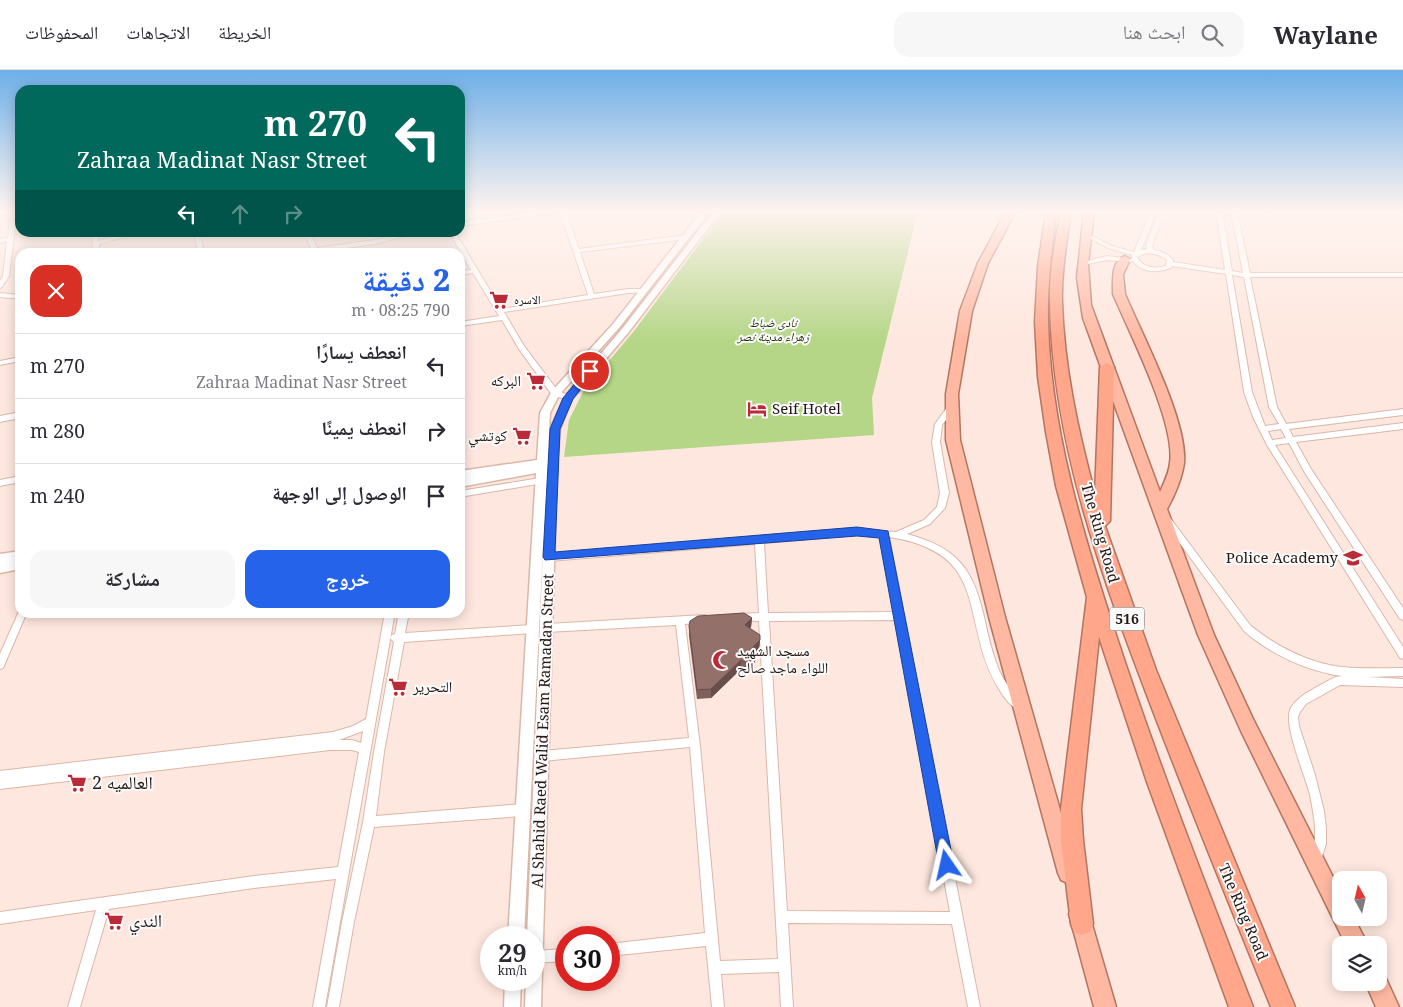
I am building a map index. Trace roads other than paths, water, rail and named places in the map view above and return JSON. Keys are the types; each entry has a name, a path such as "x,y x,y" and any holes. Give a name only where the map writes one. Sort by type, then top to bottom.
{"highway":[{"path":"987,255 974,285 961,336 951,408 952,440 1023,710 1105,1007"},
{"name":"The Ring Road","path":"1046,255 1041,295 1044,374 1053,438 1068,506 1142,744 1241,1007"},
{"name":"The Ring Road","path":"1059,255 1056,301 1059,344 1076,449 1102,544 1144,665 1213,841 1283,1007"},
{"name":"516","path":"1084,255 1086,307 1206,635 1332,896"},
{"path":"1133,257 1118,275 1119,294 1167,407 1178,445 1177,464 1160,511"},
{"name":"516","path":"1102,544 1102,488 1107,367"},
{"path":"1082,924 1072,840 1071,809 1095,595"},
{"path":"1380,991 1388,1007"}],"street":[{"path":"0,286 6,276 8,255"},
{"path":"465,255 521,347 555,393 568,398"},
{"path":"577,255 592,297"},
{"name":"Al Shahid Raed Walid Esam Ramadan Street","path":"536,926 549,557 543,421 547,406 555,393 597,349 644,291 678,255"},
{"name":"Al Shahid Raed Walid Esam Ramadan Street","path":"517,926 532,629 544,470 555,429 568,398 625,332 678,255"},
{"path":"1127,255 1148,268 1157,270 1164,270 1170,267 1171,264"},
{"path":"1083,263 1140,255"},
{"path":"1161,255 1167,257 1171,264"},
{"path":"1226,255 1248,392 1263,429 1403,656"},
{"path":"1242,255 1273,407 1290,441 1403,616"},
{"path":"1171,264 1245,272 1403,275"},
{"path":"1245,272 1403,270"},
{"path":"465,272 475,271"},
{"path":"465,323 592,297 644,291"},
{"path":"0,296 15,297"},
{"path":"0,363 15,360"},
{"path":"897,534 928,522 937,514 943,504 945,488 934,437 940,419 951,408"},
{"path":"1263,429 1403,412"},
{"path":"0,419 15,417"},
{"path":"1270,443 1403,426"},
{"path":"465,475 544,470"},
{"path":"465,482 544,470"},
{"path":"465,493 544,470"},
{"path":"0,482 15,480"},
{"path":"1160,511 1175,527 1248,628 1262,640 1288,653 1334,670 1403,672"},
{"path":"549,557 857,532 897,534 916,538 934,546 961,569 972,590 988,660 1002,685 1023,710"},
{"path":"884,534 974,1007"},
{"path":"759,539 787,1007"},
{"path":"0,559 15,557"},
{"path":"0,568 15,565"},
{"path":"733,618 765,616 899,616"},
{"path":"0,665 20,618"},
{"path":"319,1007 389,618"},
{"path":"333,1007 348,922 369,822 379,752 403,618"},
{"path":"547,628 716,619"},
{"path":"680,621 694,742 718,1007"},
{"path":"386,638 532,629"},
{"path":"1315,862 1321,843 1321,820 1294,726 1295,710 1308,698 1339,680 1403,684"},
{"path":"0,776 333,737 356,730 370,722"},
{"path":"542,756 694,742"},
{"path":"0,784 330,745 344,745 365,749"},
{"path":"369,822 522,810"},
{"path":"0,918 343,872"},
{"path":"74,1007 104,904"},
{"path":"782,917 957,918"},
{"path":"620,949 711,939"},
{"path":"714,968 785,965"},
{"path":"512,1007 513,991"},
{"name":"Al Shahid Raed Walid Esam Ramadan Street","path":"533,1007 534,991"}],"place":[{"name":"الاسره","path":"499,300"},
{"name":"البركه","path":"536,381"},
{"name":"Seif Hotel","path":"757,409"},
{"name":"كوتشي","path":"522,436"},
{"name":"Police Academy","path":"1353,558"},
{"name":"مسجد الشهيد اللواء ماجد صالح","path":"722,660"},
{"name":"التحرير","path":"398,687"},
{"name":"العالميه 2","path":"77,783"},
{"name":"الندي","path":"114,921"}],"park label":[{"name":"نادى ضباط زهراء مدينة نصر","path":"773,330"}]}
